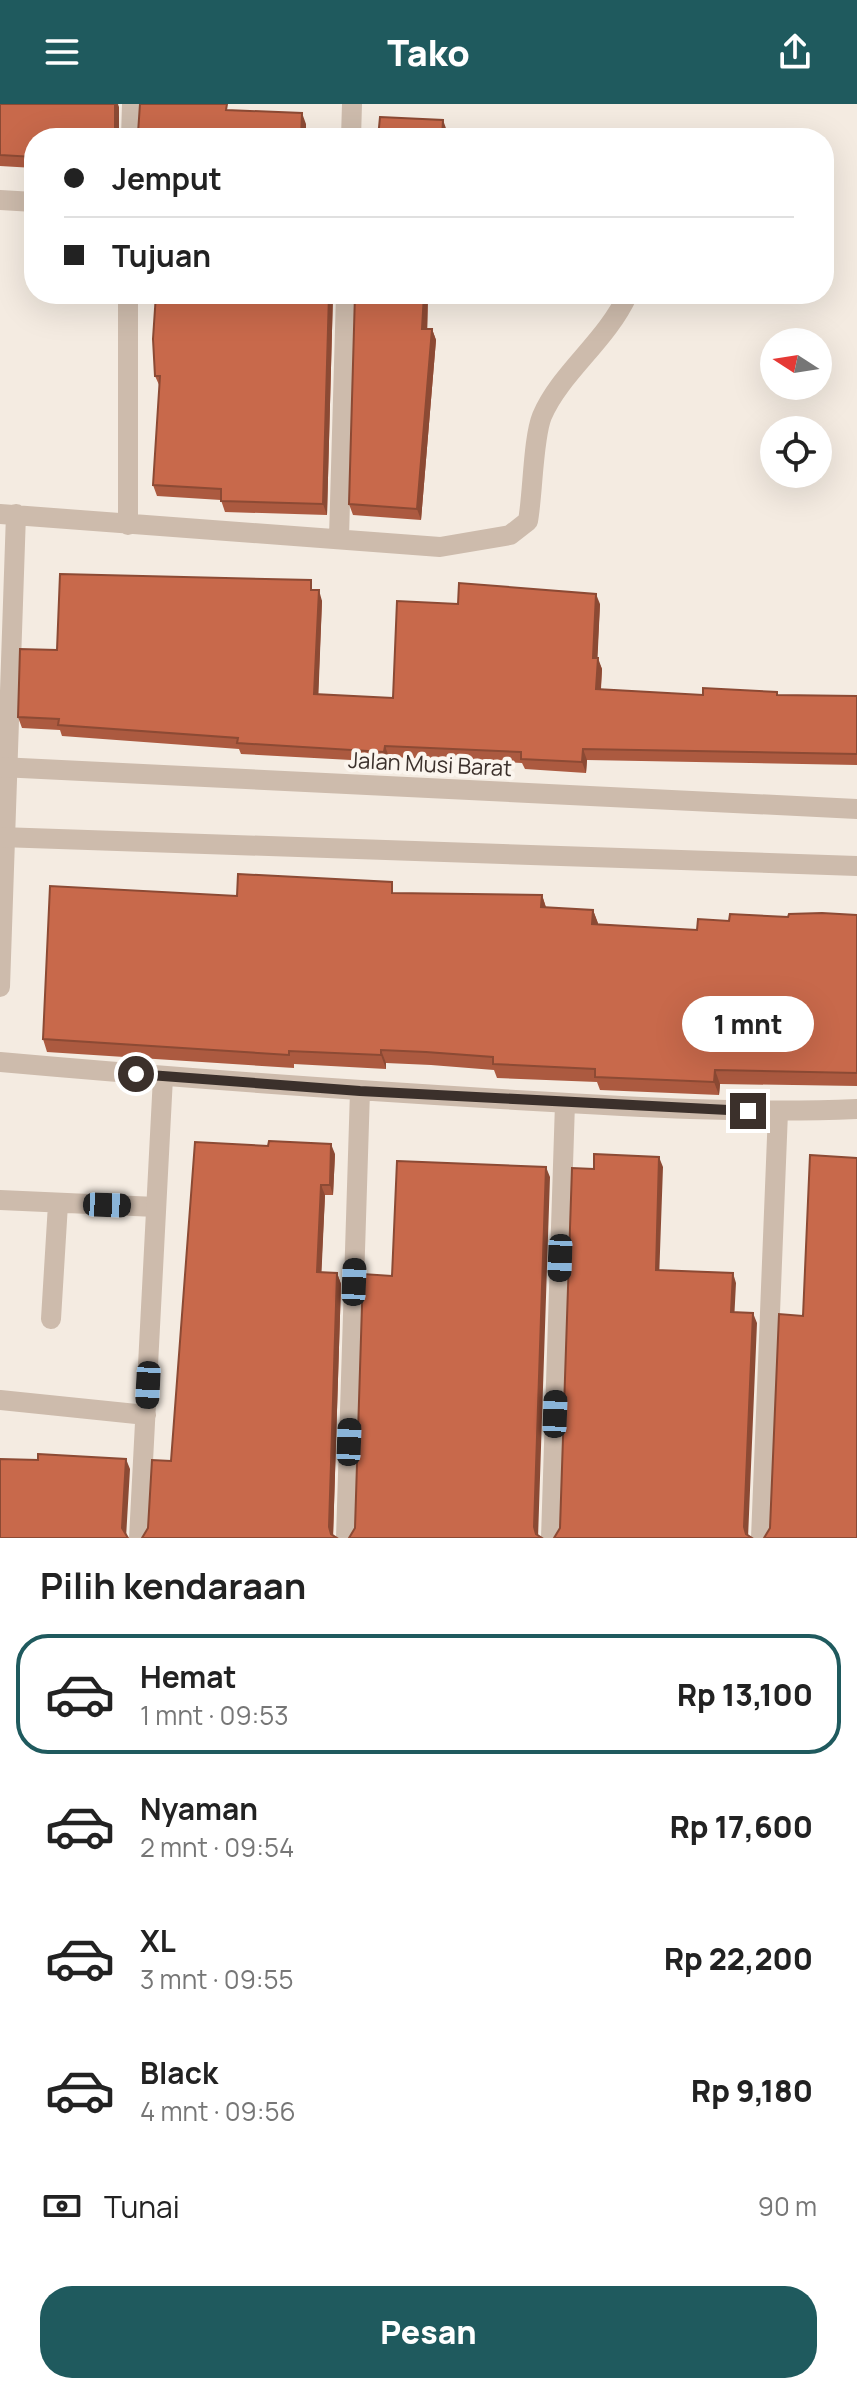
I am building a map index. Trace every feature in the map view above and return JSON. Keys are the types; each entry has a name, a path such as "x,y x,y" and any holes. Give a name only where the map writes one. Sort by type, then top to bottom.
{"street":[{"path":"131,128 132,104"},
{"path":"351,128 352,104"},
{"path":"0,200 24,201"},
{"path":"128,304 128,525"},
{"path":"339,537 346,304"},
{"path":"0,987 8,514 440,547 510,535 528,521 541,417 559,390 616,321 624,304"},
{"name":"Jalan Musi Barat","path":"4,767 857,809"},
{"path":"4,838 857,866"},
{"path":"0,1062 163,1077 565,1103 778,1112 857,1109"},
{"path":"139,1538 163,1077"},
{"path":"346,1538 360,1091"},
{"path":"551,1538 565,1103"},
{"path":"761,1538 778,1112"},
{"path":"0,1200 156,1207"},
{"path":"51,1319 58,1204"},
{"path":"0,1400 146,1415"}],"building":[{"path":"0,104 115,104 115,128 24,128 24,156 0,155"},
{"path":"140,104 227,104 226,110 302,113 301,128 138,128"},
{"path":"380,117 443,120 443,128 379,128"},
{"path":"155,304 329,304 323,504 221,501 221,489 153,485 160,376 155,376"},
{"path":"355,304 423,304 422,329 432,329 417,509 349,504"},
{"path":"60,574 311,580 311,590 319,590 314,694 393,698 397,601 458,604 459,583 596,594 593,658 598,658 596,689 703,695 703,688 777,692 777,695 857,696 857,754 583,749 582,762 521,759 521,752 385,746 384,752 237,743 238,738 58,725 59,719 18,717 20,649 57,650"},
{"path":"238,874 392,882 392,893 542,895 541,907 593,910 592,924 697,930 698,919 729,921 730,914 788,917 789,914 822,913 857,915 857,1073 715,1070 714,1082 595,1077 595,1069 493,1064 493,1057 426,1052 381,1050 381,1055 289,1051 289,1055 43,1039 50,886 237,896"},
{"path":"269,1141 331,1144 330,1185 321,1185 317,1272 337,1273 329,1527 331,1534 337,1538 142,1538 148,1528 152,1460 171,1461 195,1142 268,1146"},
{"path":"594,1154 659,1157 656,1270 733,1273 731,1312 753,1313 744,1527 746,1534 752,1538 554,1538 560,1528 572,1168 594,1169"},
{"path":"810,1155 857,1158 857,1538 764,1538 770,1528 779,1314 803,1316"},
{"path":"397,1161 546,1167 534,1527 536,1534 542,1538 349,1538 355,1528 363,1274 392,1276"},
{"path":"38,1454 126,1459 122,1528 128,1538 0,1538 0,1459 38,1460"}],"route":[{"path":"136,1074 360,1091 748,1111"}]}
